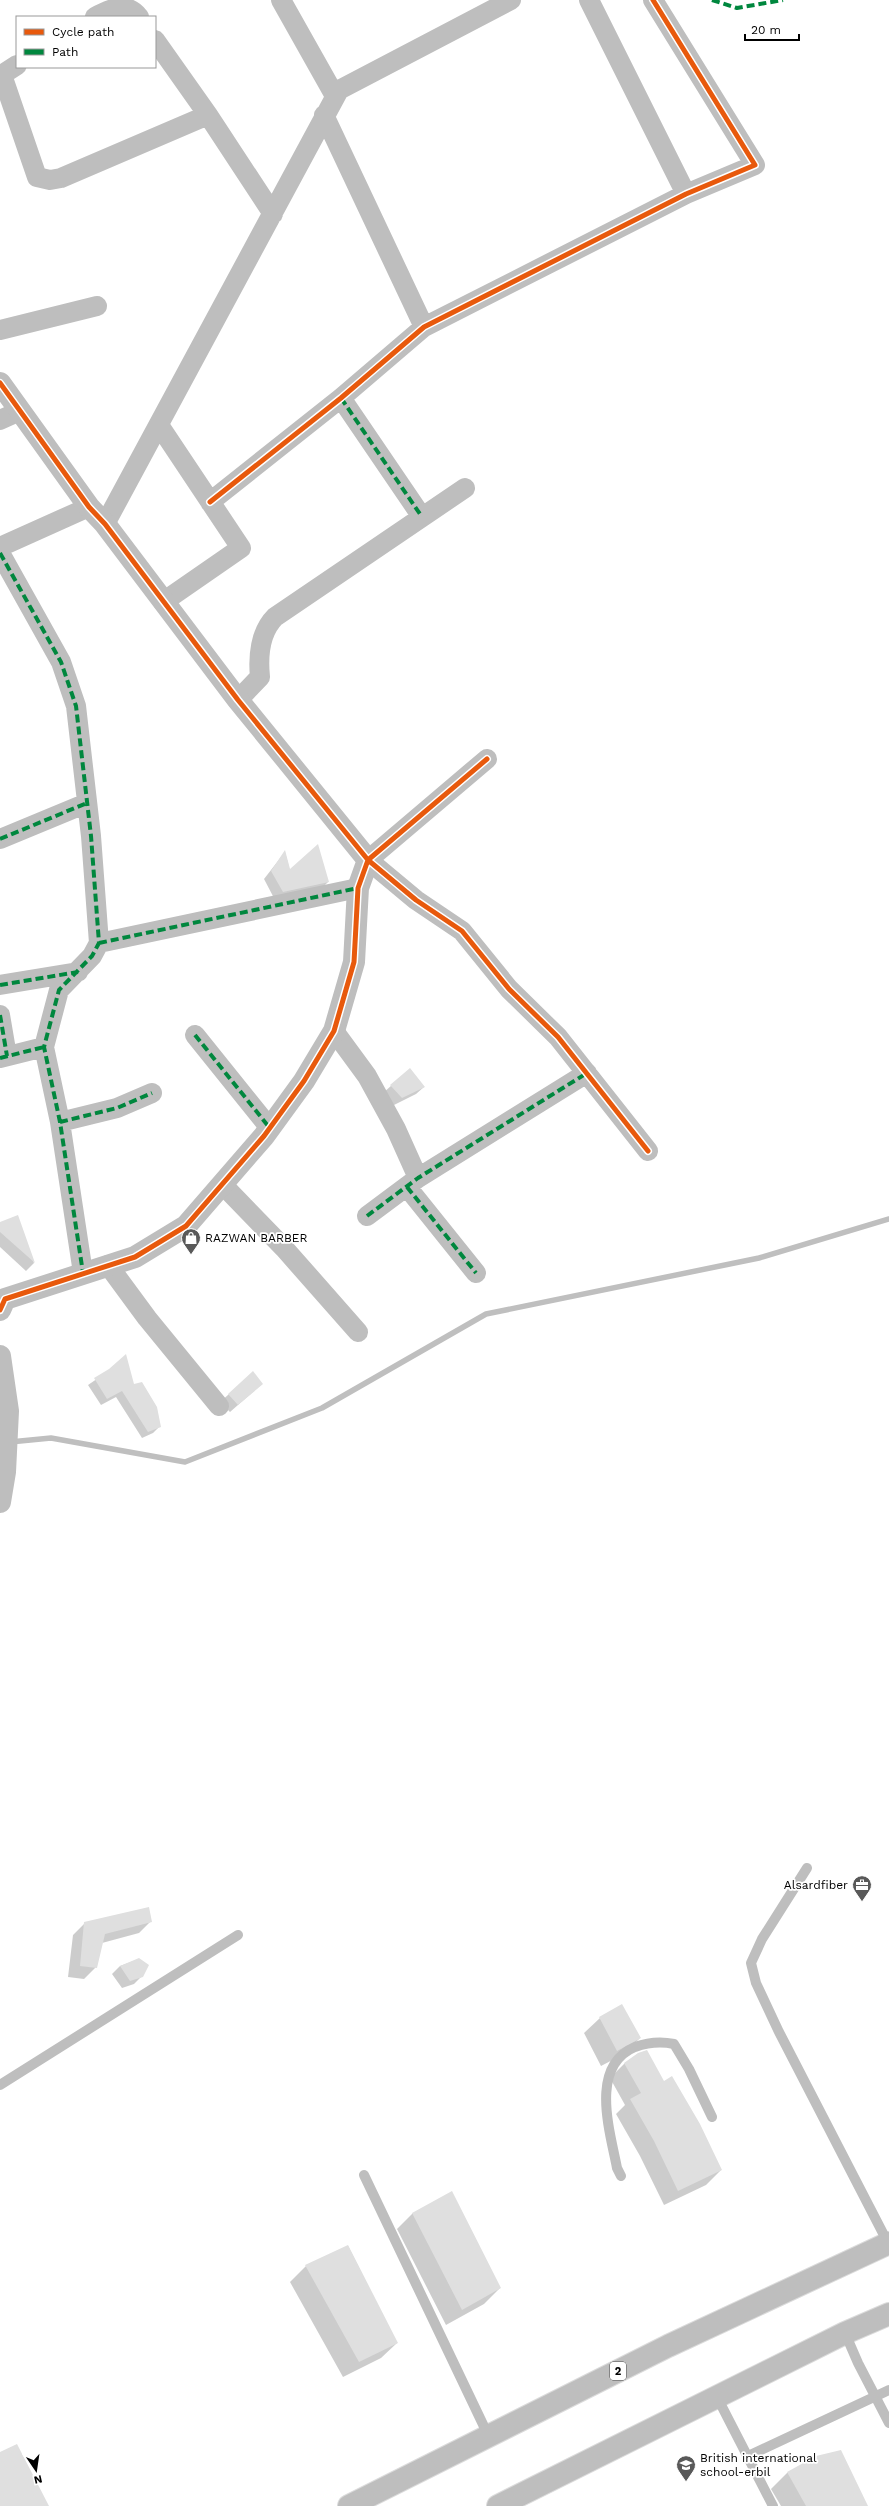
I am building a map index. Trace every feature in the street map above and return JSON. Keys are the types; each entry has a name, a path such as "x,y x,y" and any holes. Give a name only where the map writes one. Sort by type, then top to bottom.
{"main road":[{"path":"0,383 89,507 105,524 238,700 368,860 358,888 354,962 334,1030 304,1081 269,1127 222,1184 186,1226 135,1257 2,1300"},
{"path":"0,1356 8,1411 5,1472 0,1502"},
{"name":"2","path":"349,2506 668,2346 889,2243"},
{"path":"498,2506 521,2501 718,2397 845,2333 889,2314"}],"street":[{"path":"281,0 335,96"},
{"path":"105,524 273,214 324,115 339,90 486,6 511,0"},
{"path":"589,0 686,194"},
{"path":"210,502 341,398 424,327 686,194 754,165 653,0"},
{"path":"97,16 108,10 123,7 135,13 137,16"},
{"path":"156,41 208,115 273,214"},
{"path":"6,72 37,177 50,180 61,178 208,115"},
{"path":"324,115 424,327"},
{"path":"0,330 97,306"},
{"path":"341,398 422,518"},
{"path":"0,420 20,411"},
{"path":"158,425 241,548 163,602"},
{"path":"238,700 260,678 259,664 264,631 272,620 465,488"},
{"path":"0,547 89,507"},
{"path":"0,553 61,662 76,706 87,803 98,943 92,956 59,990 44,1047 60,1122 83,1273"},
{"path":"487,759 368,860 416,900 462,930 509,989 558,1037 648,1151"},
{"path":"0,839 87,803"},
{"path":"98,943 358,888"},
{"path":"0,985 78,972"},
{"path":"0,1015 3,1057 44,1047"},
{"path":"334,1030 367,1076 396,1129 412,1182 476,1273"},
{"path":"195,1035 269,1127"},
{"path":"367,1216 412,1182 587,1073"},
{"path":"60,1122 117,1108 152,1093"},
{"path":"222,1184 284,1248 358,1332"},
{"path":"108,1265 147,1318 220,1406"}],"lane":[{"path":"807,1868 762,1939 751,1963 754,1976 779,2032 889,2243"},
{"path":"0,2085 238,1935"},
{"path":"621,2176 617,2168 606,2106 609,2073 627,2051 647,2042 674,2044 690,2069 712,2116"},
{"path":"364,2175 489,2437"},
{"path":"845,2333 889,2423"},
{"path":"748,2456 875,2395 889,2390"},
{"path":"718,2397 773,2506"}],"building":[{"path":"318,844 329,882 283,892 271,871 285,850 290,869"},
{"path":"410,1068 425,1087 402,1098 390,1085"},
{"path":"18,1215 35,1263 0,1232 0,1222"},
{"path":"126,1354 134,1384 142,1382 157,1407 161,1427 148,1432 122,1391 107,1399 94,1378 109,1369"},
{"path":"253,1371 263,1384 238,1405 228,1394"},
{"path":"149,1907 152,1922 105,1934 97,1968 80,1966 84,1922"},
{"path":"139,1958 149,1965 143,1977 130,1981 120,1966"},
{"path":"622,2004 641,2038 617,2051 599,2017"},
{"path":"647,2050 664,2081 672,2076 700,2124 722,2170 678,2191 654,2141 630,2099 641,2093 624,2063 638,2053"},
{"path":"452,2191 501,2288 462,2310 412,2213"},
{"path":"348,2245 398,2343 359,2362 305,2265"},
{"path":"17,2444 49,2506 0,2506 0,2452"},
{"path":"841,2450 868,2506 806,2506 787,2472 816,2456"}],"waterway":[{"path":"10,1442 51,1438 185,1462 322,1408 486,1314 759,1258 889,1219"}],"marked path":[{"path":"712,0 737,8 783,0"},
{"path":"341,398 422,517"},
{"path":"0,553 61,662 76,706 91,836 99,943 92,956 59,990 44,1047 60,1122 83,1273"},
{"path":"0,839 87,803"},
{"path":"99,943 358,888"},
{"path":"0,985 78,972"},
{"path":"0,1015 7,1056"},
{"path":"195,1035 269,1127"},
{"path":"0,1058 44,1047"},
{"path":"367,1216 418,1178 587,1073"},
{"path":"60,1122 117,1108 152,1093"},
{"path":"407,1187 476,1273"}],"cycle path":[{"path":"210,502 341,398 424,327 686,194 755,165 653,0"},
{"path":"0,383 89,507 105,524 238,700 368,860 416,900 462,931 509,989 558,1037 648,1151"},
{"path":"0,1310 5,1299 135,1257 186,1226 264,1136 304,1081 334,1031 354,962 358,888 368,860 487,759"}],"place":[{"name":"RAZWAN BARBER","path":"191,1255"},
{"name":"Alsardfiber","path":"862,1902"},
{"name":"British international school-erbil","path":"686,2482"}]}
